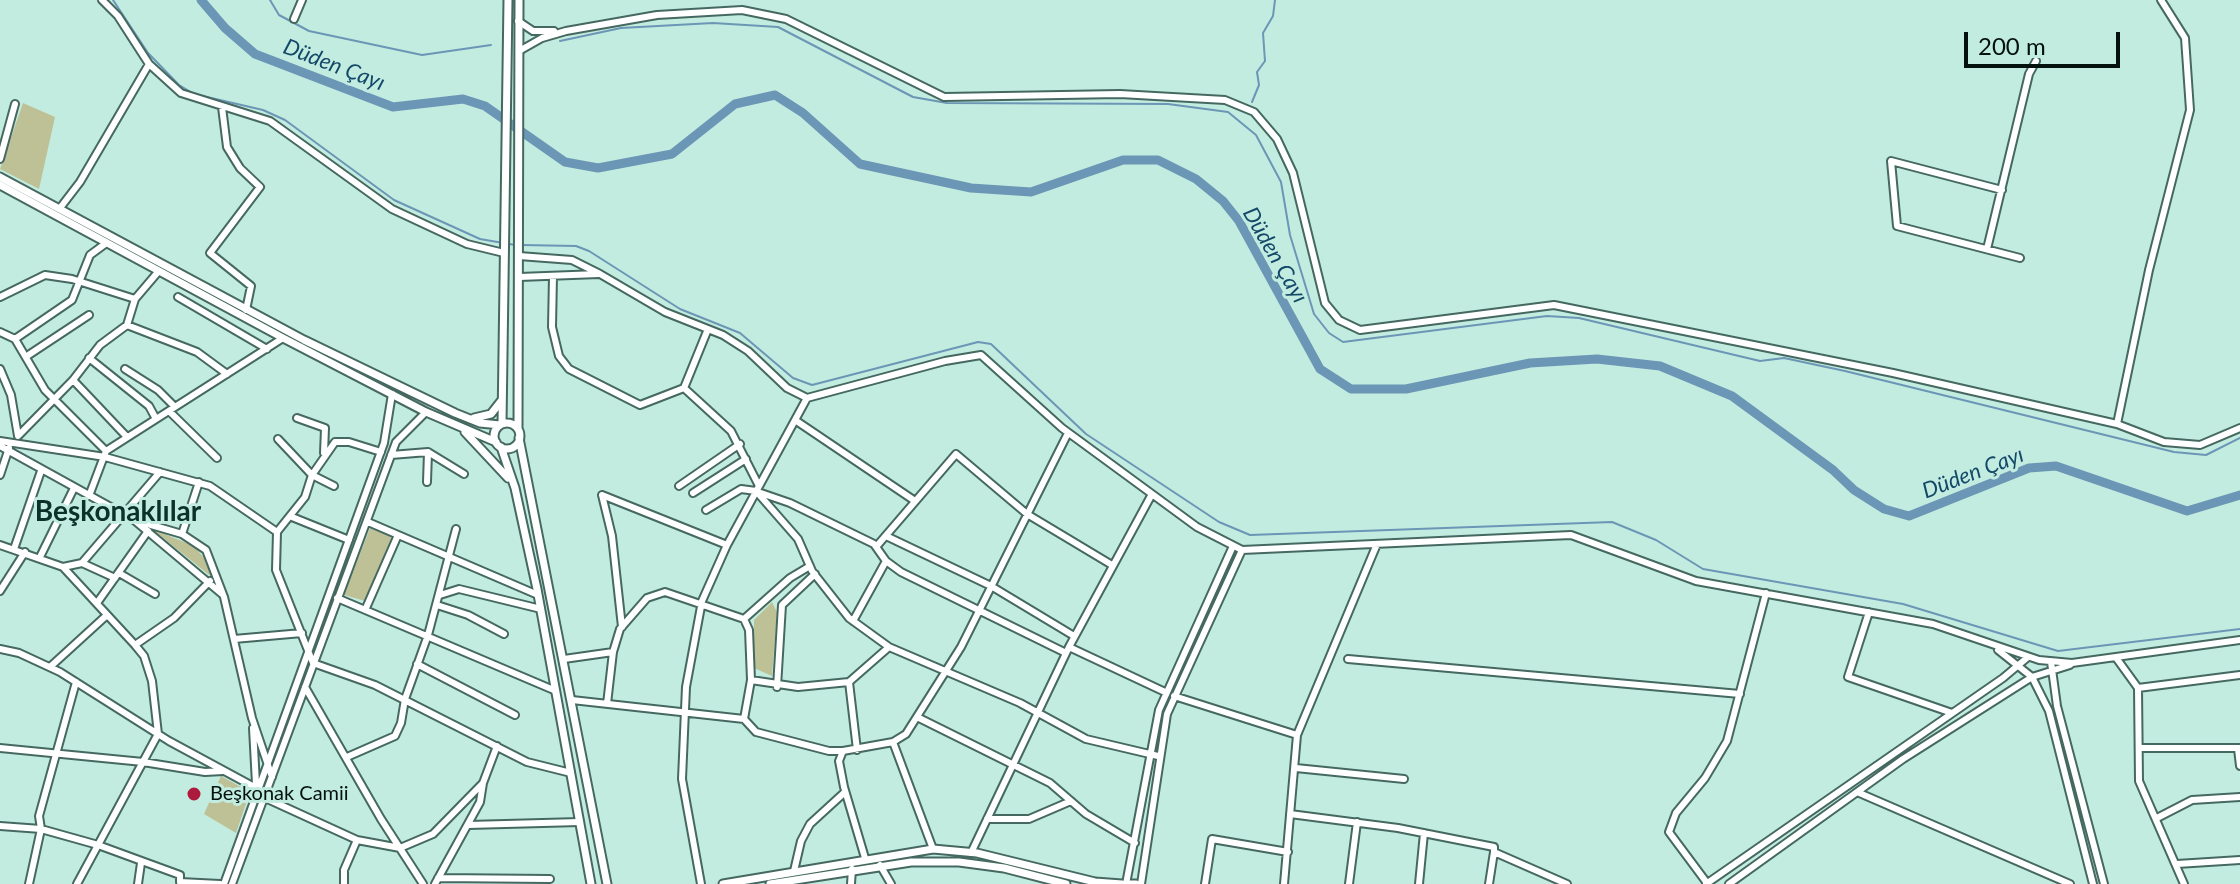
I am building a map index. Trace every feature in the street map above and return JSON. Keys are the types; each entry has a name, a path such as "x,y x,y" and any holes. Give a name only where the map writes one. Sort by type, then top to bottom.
{"main road":[{"path":"508,0 503,169 503,398 501,425 495,431 515,488 541,609 591,884"},
{"path":"519,0 519,434 607,884"},
{"path":"0,177 246,310 468,419 512,424 519,434"},
{"path":"0,185 105,244 426,412 498,445 512,447 519,434"},
{"path":"468,419 491,414 503,398"},
{"path":"457,426 499,466 515,488"},
{"path":"723,884 933,849 971,853 1095,882 1138,884"},
{"path":"770,884 798,882 880,865 959,862 1066,884"}],"street":[{"path":"102,0 118,16 149,64 181,93 222,107 252,112 285,129 392,209 467,244 504,253"},
{"path":"294,19 302,0"},
{"path":"2117,424 2149,270 2190,110 2185,38 2161,2"},
{"path":"517,53 542,38 566,31 657,15 742,10 786,19 944,97 1120,94 1225,100 1254,112 1277,139 1293,173 1325,303 1339,320 1360,330 1554,305 1893,373 2117,424 2164,442 2200,445 2240,428"},
{"path":"518,21 533,31 566,31"},
{"path":"1987,249 2029,74 2036,61"},
{"path":"60,208 80,182 149,64"},
{"path":"0,159 15,104"},
{"path":"222,107 227,147 240,168 260,187 210,253 251,286 246,310"},
{"path":"2002,190 1891,161 1897,226 2020,258"},
{"path":"15,339 72,300 90,255 105,244"},
{"path":"519,256 572,260 665,312 708,329 748,351 787,388 807,398 945,361 981,355 1068,433 1197,527 1242,550 1571,535 1696,581 1933,624 1992,646 2051,662 2117,659 2240,640"},
{"path":"14,442 73,380 89,358 127,325 135,299 158,272"},
{"path":"519,277 600,274"},
{"path":"0,297 45,275 123,293 135,299"},
{"path":"553,276 552,327 559,356 569,369 640,405 684,388 708,329"},
{"path":"178,297 267,349"},
{"path":"27,356 89,315"},
{"path":"127,325 197,352 227,374"},
{"path":"0,332 15,339 55,400 105,454"},
{"path":"89,496 105,454 283,338"},
{"path":"89,358 149,406 156,419"},
{"path":"0,369 11,395 19,435"},
{"path":"125,369 158,390 217,458"},
{"path":"73,380 127,437"},
{"path":"684,388 717,417 740,444 758,490 798,539 815,574 853,621 889,647 1037,712 1086,739 1158,756"},
{"path":"0,826 41,829 98,845 180,875 180,882 222,884 381,452 392,394"},
{"path":"701,884 682,779 684,712 701,607 727,545 807,398"},
{"path":"232,884 396,442 426,412"},
{"path":"297,418 325,428 324,453"},
{"path":"795,420 915,501"},
{"path":"572,700 744,719 756,732 843,751 893,742 906,734 946,671 980,610 1068,433"},
{"path":"278,439 312,475 334,486"},
{"path":"2,446 14,442 105,454 199,482 238,504 277,532"},
{"path":"313,663 276,570 277,532 305,497 324,453 335,442 349,442 381,452"},
{"path":"679,486 740,444"},
{"path":"2,446 41,471 150,528 224,597"},
{"path":"0,475 2,446"},
{"path":"391,455 428,452 464,474"},
{"path":"427,482 428,452"},
{"path":"876,547 956,454 1027,514 1112,565"},
{"path":"693,493 746,459"},
{"path":"14,549 41,471"},
{"path":"82,563 160,472"},
{"path":"182,534 199,482"},
{"path":"40,557 74,488"},
{"path":"706,510 741,489 758,490 876,547 886,561 980,610 1165,692"},
{"path":"971,853 1074,636 1152,494"},
{"path":"622,627 612,536 602,495 727,545"},
{"path":"292,517 349,540"},
{"path":"368,522 538,595"},
{"path":"150,528 182,534 206,550 224,597 252,718 272,777"},
{"path":"97,603 150,528"},
{"path":"347,757 395,736 440,595 456,529"},
{"path":"366,608 398,535"},
{"path":"886,536 991,586 1074,636"},
{"path":"1284,884 1297,735 1377,544"},
{"path":"0,545 63,567 135,645 149,672 158,734 77,884"},
{"path":"1125,884 1135,843 1148,755 1165,692 1233,546"},
{"path":"1138,884 1158,756 1174,696 1242,550"},
{"path":"0,591 25,552"},
{"path":"853,621 886,561"},
{"path":"63,567 82,563 117,575 155,594"},
{"path":"744,619 790,578 810,566"},
{"path":"777,687 782,605 815,574"},
{"path":"135,645 174,618 210,581"},
{"path":"440,595 459,589 541,609"},
{"path":"607,704 613,652 622,627 647,598 665,592 701,607 744,619 749,630 751,680 744,719"},
{"path":"1766,593 1727,741 1705,778 1676,813 1669,832 1707,884 2028,657"},
{"path":"337,598 556,691"},
{"path":"437,605 468,615 504,634"},
{"path":"1869,612 1848,677 1952,713"},
{"path":"50,667 107,615"},
{"path":"234,639 302,633"},
{"path":"1992,646 2032,677 2049,711 2093,884"},
{"path":"751,680 777,687 849,682 889,647"},
{"path":"0,649 50,667 158,734 256,788 263,797 357,840 400,848 433,834 483,783"},
{"path":"564,659 613,652"},
{"path":"1348,659 1740,694"},
{"path":"2117,659 2138,688 2139,781 2184,884"},
{"path":"2051,662 2057,706 2104,884"},
{"path":"313,663 405,699 527,762 571,773"},
{"path":"1729,884 1857,792 2032,677 2054,672 2072,663"},
{"path":"417,664 515,715"},
{"path":"2138,688 2240,675"},
{"path":"29,884 41,829 39,816 76,682"},
{"path":"849,682 857,750"},
{"path":"305,687 423,884"},
{"path":"1174,696 1297,735"},
{"path":"917,717 1050,783 1071,801 1135,843"},
{"path":"252,718 256,788"},
{"path":"893,742 933,849"},
{"path":"497,746 483,783 480,802 437,881 550,879"},
{"path":"0,748 143,762 205,772 224,771"},
{"path":"2140,748 2239,748 2240,766"},
{"path":"843,751 839,761 845,792 865,858"},
{"path":"1296,768 1404,779"},
{"path":"794,871 801,841 810,824 845,792"},
{"path":"1857,792 2070,884"},
{"path":"2157,818 2192,800 2240,797"},
{"path":"987,819 1029,819 1071,801"},
{"path":"1290,814 1357,822 1494,847 1489,884"},
{"path":"468,825 580,822"},
{"path":"1349,884 1357,822"},
{"path":"1419,884 1424,833"},
{"path":"1205,884 1212,839 1288,852"},
{"path":"344,884 344,870 357,840"},
{"path":"1494,852 1567,884"},
{"path":"2177,864 2240,860"},
{"path":"138,884 141,863"},
{"path":"880,865 891,884"},
{"path":"851,884 852,869"}],"green space":[{"path":"23,103 55,117 39,189 0,169"},
{"path":"370,528 392,536 365,601 344,595"},
{"path":"152,529 194,546 204,558 213,578"},
{"path":"772,602 777,612 772,676 754,668 754,620"},
{"path":"221,776 250,792 236,833 204,814"}],"waterway":[{"path":"113,0 148,53 179,85 194,94 263,110 285,120 394,200 480,239 515,245"},
{"name":"Düden Çayı","path":"201,0 225,28 255,54 393,107 463,99 485,106 565,162 598,168 672,154 735,104 775,95 803,113 860,164 971,188 1031,192 1123,160 1158,160 1196,179 1223,201 1239,221 1320,369 1351,389 1406,389 1530,363 1597,359 1660,366 1732,396 1833,470 1854,490 1884,509 1909,516 2029,468 2056,466 2187,511 2240,495"},
{"path":"270,0 279,15 309,31 422,55 491,45"},
{"path":"1252,102 1259,85 1257,72 1265,61 1263,33 1273,16 1275,0"},
{"path":"560,41 621,28 713,23 778,27 913,97 947,103 1168,104 1228,112 1256,135 1281,182 1290,235 1314,314 1329,333 1343,342 1547,316 1579,318 1760,361 1784,358 1845,371 2174,452 2206,455 2240,438"},
{"path":"521,245 576,246 589,251 680,309 740,333 793,378 812,385 978,342 991,344 1086,434 1219,522 1250,535 1612,522 1656,540 1703,569 1903,604 2058,651 2240,629"}],"place":[{"name":"Beşkonak Camii","path":"194,794"}],"district":[{"name":"Beşkonaklılar","path":"118,512"}]}
